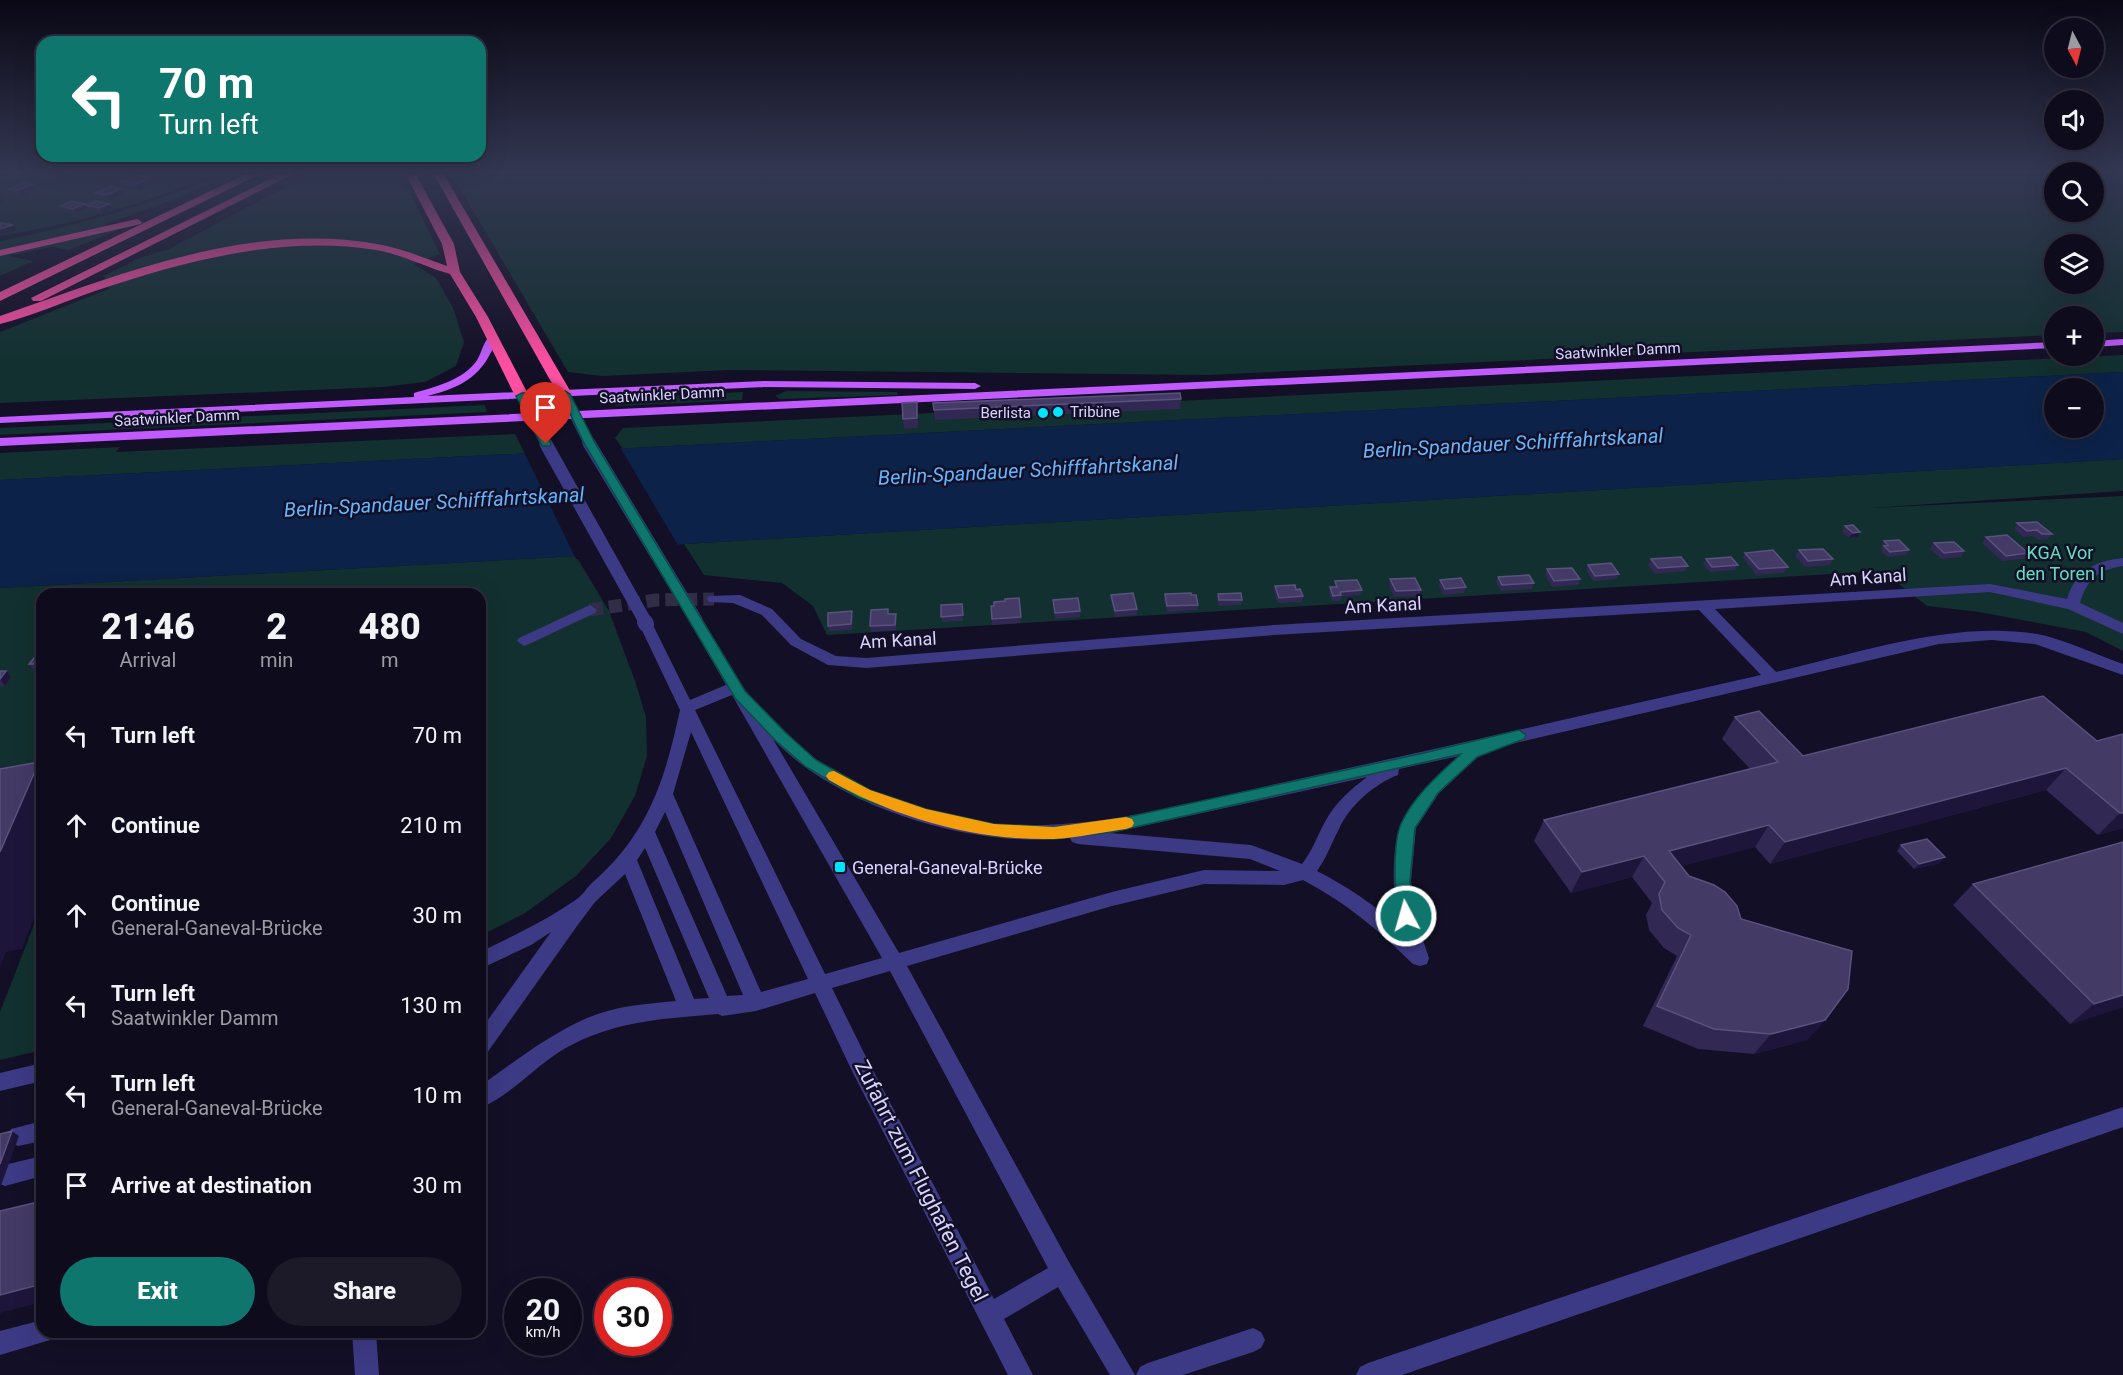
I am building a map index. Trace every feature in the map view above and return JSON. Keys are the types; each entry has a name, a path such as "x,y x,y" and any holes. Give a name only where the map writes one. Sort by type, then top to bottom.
{"highway":[{"path":"0,254 70,237"},
{"path":"0,297 122,237"},
{"path":"0,316 160,237"},
{"path":"445,237 454,272 482,317 522,396"},
{"path":"475,237 565,394"},
{"path":"0,320 192,258 254,248 320,243 375,247 402,253 454,272"}],"main road":[{"path":"383,402 425,394 457,382 480,364 492,338"},
{"path":"2104,343 2123,342"},
{"name":"Saatwinkler Damm","path":"0,442 761,404 1182,387 2044,346"},
{"name":"Saatwinkler Damm","path":"0,420 764,384 1182,387"},
{"path":"761,404 764,384"},
{"path":"565,394 575,415"},
{"path":"522,396 533,417"}],"street":[{"path":"575,415 895,963 1062,1272 1123,1375"},
{"name":"Zufahrt zum Flughafen Tegel","path":"533,417 646,624 860,1066 990,1314 1062,1272"},
{"path":"2072,605 2084,577 2102,564 2123,562"},
{"name":"Am Kanal","path":"714,598 735,598 767,612 796,642 833,661 866,663 1274,630 1990,588 2072,605 2123,629"},
{"path":"1704,606 1773,678"},
{"path":"524,641 590,610"},
{"path":"994,830 1054,833 1113,826 1424,758 1940,639 1992,635 2037,639 2123,670"},
{"path":"486,1039 585,901 628,860 646,831 666,795 677,762 688,707 738,691"},
{"path":"738,691 781,737 811,764 865,794 925,814 994,830 1251,852 1305,873 1339,891 1375,916 1420,958 1406,916 1402,881 1408,827 1432,789 1472,753 1519,735"},
{"path":"486,1094 552,1046 592,1025 636,1013 722,1007 756,1002 1112,899 1204,877 1284,878 1305,873 1322,851 1332,824 1356,794 1380,776 1424,758"},
{"path":"666,795 756,1002"},
{"path":"646,831 722,1007"},
{"path":"628,860 688,1008"},
{"path":"486,958 525,939 585,901"},
{"path":"0,1082 36,1073"},
{"path":"1368,1375 2123,1117"},
{"path":"18,1136 36,1132"},
{"path":"5,1175 36,1167"},
{"path":"990,1314 1021,1375"},
{"path":"0,1343 36,1334"},
{"path":"364,1338 367,1375"},
{"path":"1148,1375 1254,1340"}],"green space":[{"path":"18,237 100,237 69,250 52,247 9,256 33,261 0,276 0,241"},
{"path":"191,237 432,237 440,254 414,264 436,278 453,308 464,342 456,366 425,382 383,387 0,403 0,332 109,289 104,276 142,257 169,249"},
{"path":"489,237 2044,237 2044,294 2104,294 2104,237 2123,237 2123,332 2104,333 2104,306 2044,306 2044,336 1207,375 730,370 602,376 568,372"},
{"path":"2123,355 2123,372 623,448 615,438 623,428 2044,359 2044,366 2104,366 2104,356"},
{"path":"786,391 897,392 898,395 780,399 775,396"},
{"path":"743,392 742,400 616,406 611,399"},
{"path":"485,405 487,412 0,435 0,428"},
{"path":"515,434 525,453 0,480 0,453 120,447 116,452"},
{"path":"623,448 525,454 525,453"},
{"name":"KGA Vor den Toren I","path":"2123,459 2123,491 1870,508 2123,496 2123,651 2086,632 1979,612 1927,606 1882,571 827,635 813,606 782,583 704,575 684,544"},
{"path":"576,556 609,611 635,681 646,717 647,756 635,796 611,838 576,876 525,913 486,933 486,588 36,588 36,810 0,818 0,588"},
{"path":"36,919 36,1051 0,1060 0,1012"}],"water":[{"name":"Berlin-Spandauer Schifffahrtskanal","path":"2123,372 2123,459 684,544 576,556 0,588 0,480"}],"pier":[{"path":"620,447 679,547 576,559 524,452"}],"building":[{"path":"1180,393 1181,399 934,410 933,403"},
{"path":"917,402 917,418 903,419 902,403"},
{"path":"2037,522 2052,534 2042,534 2037,530 2027,531 2017,523"},
{"path":"1853,525 1860,532 1853,533 1845,526"},
{"path":"2007,535 2028,553 2006,556 1986,537"},
{"path":"1899,540 1909,550 1890,552 1884,546 1888,545 1884,541"},
{"path":"1954,542 1964,551 1944,553 1934,543"},
{"path":"1823,549 1833,559 1808,561 1799,550"},
{"path":"1773,550 1788,567 1759,569 1745,553"},
{"path":"1681,557 1688,566 1658,568 1651,559"},
{"path":"1731,557 1738,565 1712,567 1706,559"},
{"path":"1611,563 1619,574 1595,576 1588,565"},
{"path":"1572,568 1580,579 1554,581 1547,569"},
{"path":"1529,575 1534,583 1502,585 1498,577"},
{"path":"1415,578 1421,590 1396,591 1390,579"},
{"path":"1461,578 1466,587 1445,589 1440,580"},
{"path":"1357,580 1362,590 1340,592 1341,595 1333,596 1330,587 1337,587 1335,581"},
{"path":"1295,585 1296,590 1300,589 1303,596 1279,598 1275,586"},
{"path":"1133,593 1137,609 1115,611 1111,595"},
{"path":"1191,593 1191,595 1196,595 1198,605 1167,606 1165,594"},
{"path":"1241,593 1242,600 1219,600 1218,594"},
{"path":"1019,598 1021,617 992,619 991,606 994,606 994,602"},
{"path":"1078,598 1080,611 1055,613 1053,600"},
{"path":"962,604 963,615 941,617 941,605"},
{"path":"888,609 888,614 896,614 895,625 870,626 871,610"},
{"path":"852,611 851,624 828,626 828,613"},
{"path":"36,656 36,664 29,664"},
{"path":"0,671 6,671 0,679"},
{"path":"2043,696 2097,741 2123,734 2123,813 2120,813 2066,768 1785,842 1769,825 1669,851 1689,876 1714,885 1725,892 1737,906 1741,919 1852,951 1848,989 1825,1020 1771,1034 1714,1029 1657,1006 1691,935 1678,928 1662,910 1659,894 1665,882 1644,856 1582,872 1544,820 1778,762 1735,717 1759,711 1803,756"},
{"path":"36,763 36,769 0,852 0,769"},
{"path":"1927,839 1945,857 1919,864 1901,845"},
{"path":"2123,842 2123,995 2094,1004 1973,884"},
{"path":"12,1131 0,1164 0,1134"},
{"path":"36,1202 36,1286 0,1295 0,1211"}],"tunnel":[{"path":"590,610 656,600 714,599"}],"slow traffic":[{"path":"834,776 865,794 925,814 994,830 1054,833 1126,823"}],"place":[{"name":"Tribüne","path":"1058,412"},
{"name":"Berlista","path":"1043,413"},
{"name":"General-Ganeval-Brücke","path":"840,867"}],"route":[{"path":"546,444 522,396 565,394 590,443 740,694 781,737 811,764 865,794 925,814 994,830 1054,833 1113,826 1519,735 1472,753 1432,789 1408,827 1402,881 1406,916"}]}
